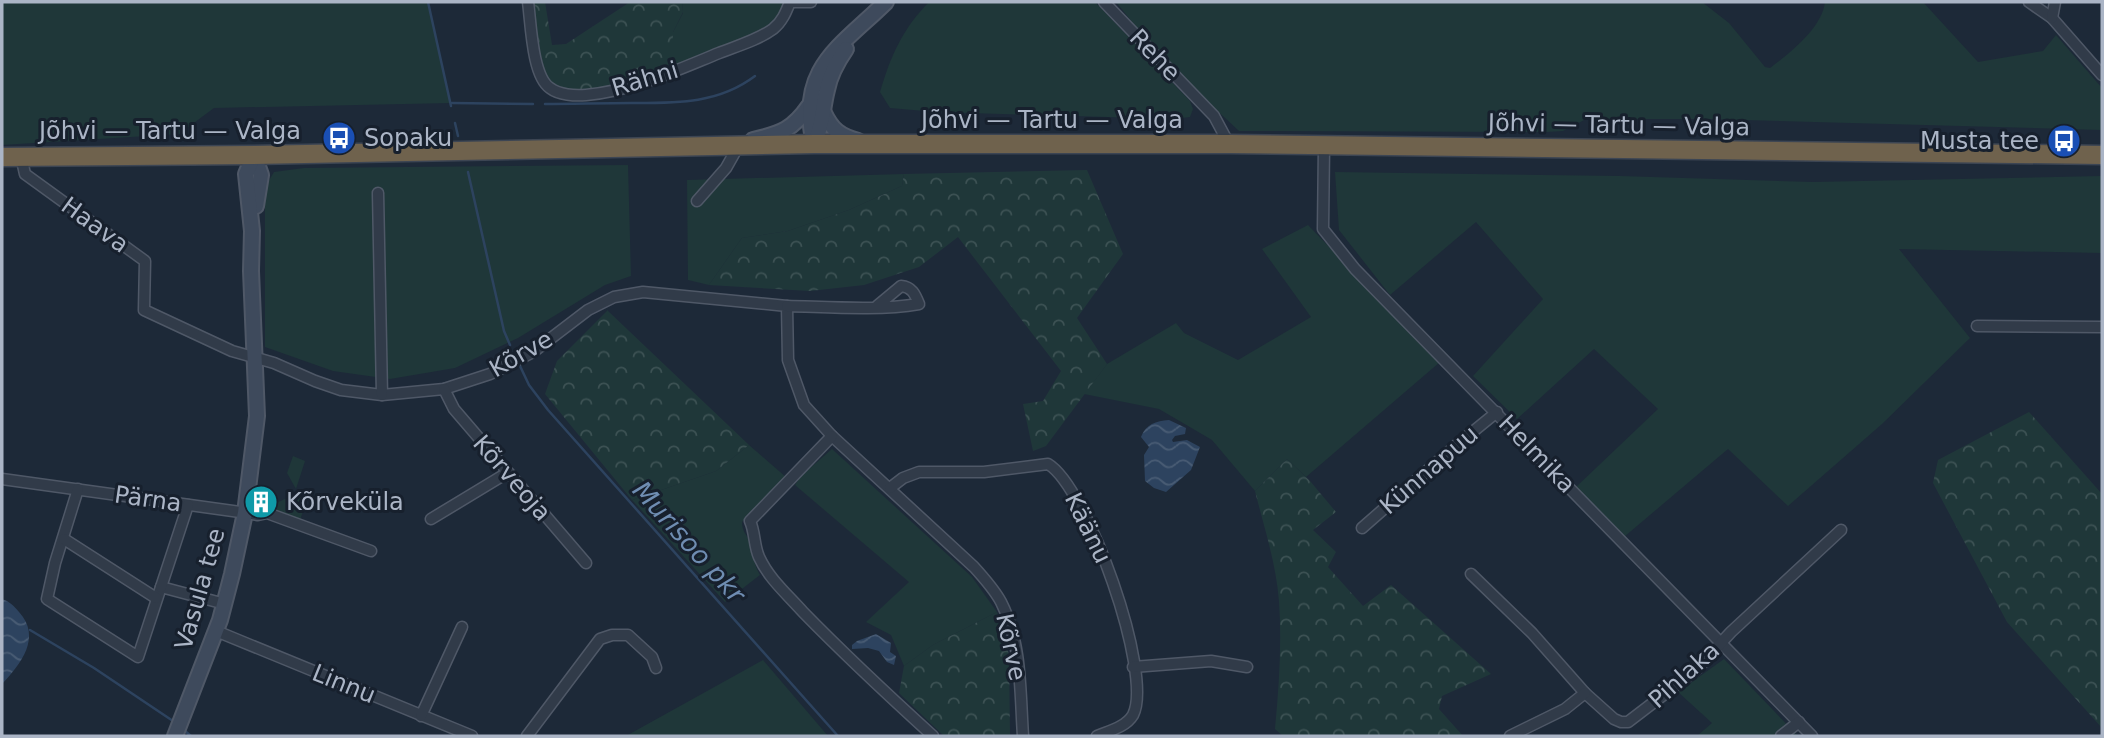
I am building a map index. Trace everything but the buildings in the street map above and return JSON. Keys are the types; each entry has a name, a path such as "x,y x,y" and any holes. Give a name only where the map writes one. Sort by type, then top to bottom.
{"highway":[{"name":"Jõhvi — Tartu — Valga","path":"2,157 286,155 814,144 1230,145 2102,155"}],"street":[{"name":"Rähni","path":"528,2 538,71 551,90 565,95 586,95 630,86 747,42 773,29 782,20 790,2 811,2"},
{"path":"814,144 809,106 814,85 824,64 847,36 886,2"},
{"name":"Rehe","path":"1104,2 1214,116 1230,145"},
{"path":"2029,2 2052,18 2102,75"},
{"path":"2052,18 2055,2"},
{"path":"814,144 821,130 827,89 836,63 867,20"},
{"path":"697,201 726,167 733,145 790,129 809,106"},
{"path":"824,113 834,130 845,137 870,144"},
{"name":"Helmika","path":"1324,146 1323,229 1355,269 1812,736"},
{"path":"224,155 253,175 286,155"},
{"name":"Vasula tee","path":"175,736 225,604 245,513 257,404 252,231 254,155"},
{"name":"Haava","path":"22,156 24,174 145,261 144,310 232,351 254,358"},
{"path":"378,194 382,396"},
{"name":"Kõrve","path":"254,358 285,367 341,390 382,396 444,389 490,374 533,352 588,310 614,298 643,292 787,306 877,306 919,304 915,292 901,286 877,306"},
{"name":"Kõrve","path":"787,306 788,360 804,405 832,436 974,567 1002,603 1018,660 1023,736"},
{"path":"1977,326 2102,327"},
{"name":"Kõrveoja","path":"444,389 454,409 586,564"},
{"name":"Künnapuu","path":"1362,528 1497,412"},
{"path":"832,436 750,521 758,555 772,578 848,658 933,736"},
{"name":"Käänu","path":"890,488 919,472 984,471 1048,464 1055,468 1071,490 1094,532 1115,585 1129,637 1136,699 1134,713 1127,723 1097,736"},
{"path":"431,519 507,473"},
{"name":"Pärna","path":"2,479 245,513 267,513 371,551"},
{"path":"78,489 47,598 138,657 188,505"},
{"name":"Pihlaka","path":"1585,693 1614,719 1628,722 1696,670 1841,530"},
{"path":"64,539 156,598"},
{"path":"1471,574 1532,632 1585,693 1565,709 1510,736"},
{"path":"161,587 225,604"},
{"path":"421,716 462,627"},
{"name":"Linnu","path":"216,631 472,736"},
{"path":"527,736 600,639 612,635 628,635 652,657 656,668"},
{"path":"1133,667 1211,661 1247,667"},
{"path":"1781,736 1799,722"}],"green space":[{"path":"2,2 428,2 451,103 214,108 179,134 2,145"},
{"path":"532,2 545,2 552,45 566,44 630,2 682,2 683,12 673,32 673,71 586,95 551,90 543,69"},
{"path":"682,2 790,2 773,29 673,71 673,32 683,13"},
{"path":"929,2 1095,2 1190,101 1193,109 1190,117 1174,119 936,112 890,108 880,92 888,67 898,44"},
{"path":"1116,2 1702,2 1729,23 1765,67 1770,68 1812,30 1823,12 1825,2 1923,2 1978,62 2043,51 2056,35 2102,88 2102,130 1708,119 1586,119 1563,131 1546,132 1239,131 1162,59"},
{"path":"628,165 631,276 605,285 518,338 455,368 390,379 333,371 265,347 265,187 274,172 304,168"},
{"path":"1087,170 1123,254 1077,318 1107,364 1046,446 1033,451 1023,404 1043,401 1061,371 958,237 919,267 864,285 810,291 709,285 742,238 788,231 849,210 902,186 904,174"},
{"path":"1335,172 1813,182 2102,176 2102,253 1899,249 1970,338 1882,424 1788,506 1728,449 1624,537 1576,487 1658,409 1594,349 1517,419 1473,376 1543,299 1476,222 1390,295 1339,230"},
{"path":"904,174 902,186 849,210 788,231 742,238 709,285 688,280 687,180"},
{"path":"1308,225 1440,362 1306,477 1287,459 1255,491 1212,440 1159,409 1084,394 1107,364 1176,323 1184,333 1238,360 1311,317 1262,249"},
{"path":"608,310 749,445 716,471 632,500 545,394 557,361"},
{"path":"2029,412 2102,494 2102,728 2007,622 1933,483 1938,460"},
{"path":"749,445 787,478 742,522 760,575 725,602 632,500 716,471"},
{"path":"832,449 972,577 997,612 933,645 904,666 891,635 866,622 909,582 795,485 801,476"},
{"path":"293,456 305,461 296,489 287,473"},
{"path":"1287,459 1336,512 1313,530 1336,552 1328,567 1363,606 1391,585 1491,674 1442,696 1439,709 1463,736 1283,736 1275,729 1280,665 1279,601 1272,559 1255,491"},
{"path":"296,494 307,500 300,520 274,510 276,503"},
{"path":"997,612 1009,655 1010,736 944,736 899,693 904,666 933,645"},
{"path":"1724,659 1798,736 1697,736 1712,723 1678,692"},
{"path":"763,660 828,736 626,736"}],"water":[{"path":"1169,420 1186,428 1185,434 1175,436 1173,442 1187,440 1200,447 1191,470 1166,492 1145,481 1144,455 1149,447 1141,437 1152,424"},
{"path":"2,599 13,606 26,621 29,640 22,659 2,684"},
{"path":"876,634 891,643 890,652 896,656 894,665 887,662 879,651 868,648 852,649 852,645 857,641"}],"waterway":[{"name":"Murisoo pkr","path":"428,2 451,106"},
{"path":"545,104 664,103 696,100 726,92 755,76"},
{"path":"452,103 533,104"},
{"name":"Murisoo pkr","path":"455,123 458,136"},
{"name":"Murisoo pkr","path":"468,172 504,331 510,345"},
{"name":"Murisoo pkr","path":"520,366 529,385 548,410 838,736"},
{"path":"30,630 94,668 173,721"},
{"path":"185,731 191,736"}],"place":[{"name":"Sopaku","path":"339,138"},
{"name":"Musta tee","path":"2064,141"},
{"name":"Kõrveküla","path":"261,502"}]}
